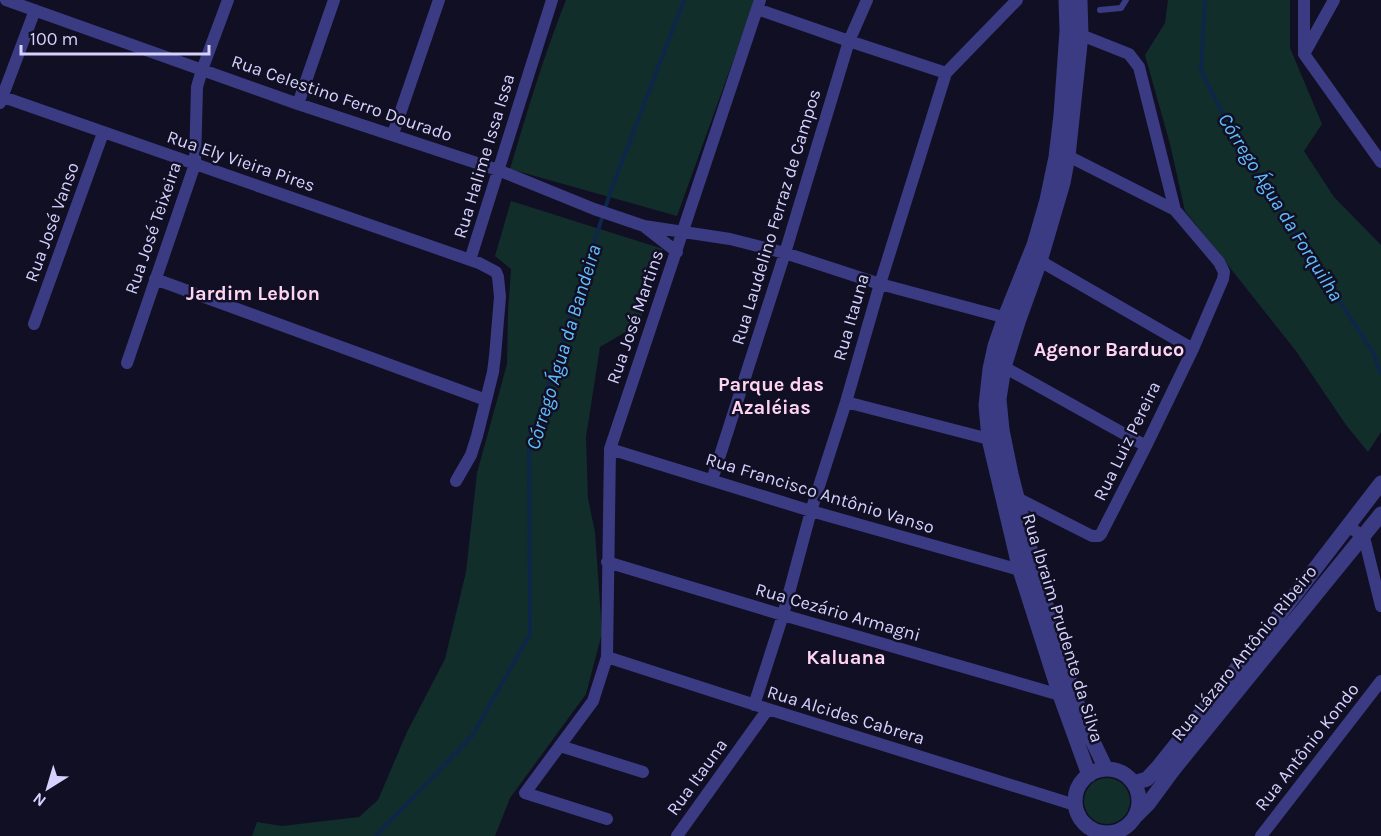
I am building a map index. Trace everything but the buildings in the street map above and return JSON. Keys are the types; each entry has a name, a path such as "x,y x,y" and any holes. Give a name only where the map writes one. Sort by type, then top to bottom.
{"street":[{"name":"Rua Celestino Ferro Dourado","path":"6,0 298,104 498,170 594,209 644,226"},
{"name":"Rua José Teixeira","path":"126,363 195,164 197,87 228,0"},
{"path":"298,104 334,0"},
{"path":"393,134 439,0"},
{"name":"Rua Halime Issa Issa","path":"456,482 471,455 493,372 500,287 495,272 470,260 552,0"},
{"name":"Rua Laudelino Ferraz de Campos","path":"712,480 785,253 849,42 867,0"},
{"name":"Rua Itauna","path":"754,705 783,615 811,511 946,73 1017,0"},
{"name":"Rua Ibraim Prudente da Silva","path":"1066,0 1067,31 1056,157 1037,237 1011,320 1000,388 1000,416 1016,497 1037,576 1075,698 1106,769"},
{"name":"Rua Ibraim Prudente da Silva","path":"1080,0 1081,35 1068,156 1058,203 1040,261 1011,320 995,346 986,405 989,439 1020,570 1060,695 1089,775"},
{"path":"1304,0 1304,54 1381,162"},
{"path":"1304,54 1334,0"},
{"path":"759,4 849,42 946,73"},
{"name":"Rua José Martins","path":"607,819 525,793 593,701 607,657 610,449 759,4"},
{"path":"1,99 35,10"},
{"path":"1081,35 1129,54 1139,67 1175,210"},
{"name":"Rua Ely Vieira Pires","path":"1,99 470,260"},
{"name":"Rua José Vanso","path":"34,324 103,133"},
{"path":"1068,156 1175,210"},
{"name":"Rua Luiz Pereira","path":"1016,497 1092,536 1099,536 1102,532 1193,349 1222,284 1224,272 1219,262 1175,210"},
{"path":"644,226 730,239 785,253 880,284 1011,320"},
{"path":"644,226 677,252"},
{"path":"1040,261 1193,349"},
{"path":"155,279 486,400"},
{"path":"1004,367 1146,446"},
{"path":"846,402 989,439"},
{"name":"Rua Francisco Antônio Vanso","path":"610,449 811,511 1020,570"},
{"path":"1134,783 1147,779 1159,765 1274,622 1381,483"},
{"path":"1002,491 1016,497"},
{"name":"Rua Lázaro Antônio Ribeiro","path":"1136,816 1381,514"},
{"path":"1348,526 1364,537 1381,606"},
{"name":"Rua Cezário Armagni","path":"607,562 1060,695"},
{"name":"Rua Alcides Cabrera","path":"607,657 1075,805"},
{"name":"Rua Antônio Kondo","path":"1261,836 1381,681"},
{"name":"Rua Itauna","path":"677,836 768,709"},
{"path":"560,746 643,772"},
{"path":"1106,769 1126,776 1134,783 1138,793 1136,816 1119,833 1100,834 1084,824 1075,805 1078,787 1089,775 1106,769"}],"lane":[{"path":"1100,10 1121,8 1126,0"}],"green space":[{"path":"566,0 755,0 677,216 510,169 529,105"},
{"path":"1168,0 1290,0 1290,48 1322,124 1304,151 1334,197 1381,245 1381,432 1368,452 1346,425 1296,351 1185,211 1170,144 1145,55 1165,23"},
{"path":"511,201 663,249 639,324 600,347 586,437 588,499 595,532 602,633 586,694 510,798 495,836 252,836 257,822 282,826 359,817 378,800 407,732 445,659 466,572 477,473 507,364 511,269 495,256"},
{"path":"1112,778 1124,784 1129,792 1129,810 1124,818 1116,823 1102,824 1090,818 1085,810 1084,796 1090,784 1098,779"}],"waterway":[{"name":"Córrego Água da Bandeira","path":"376,836 472,736 530,634 529,446 610,193 684,0"},
{"name":"Córrego Água da Forquilha","path":"1205,0 1201,71 1241,149 1372,351 1381,373"}],"district":[{"name":"Jardim Leblon","path":"253,293"},
{"name":"Agenor Barduco","path":"1109,349"},
{"name":"Parque das Azaléias","path":"771,396"},
{"name":"Kaluana","path":"846,657"}]}
